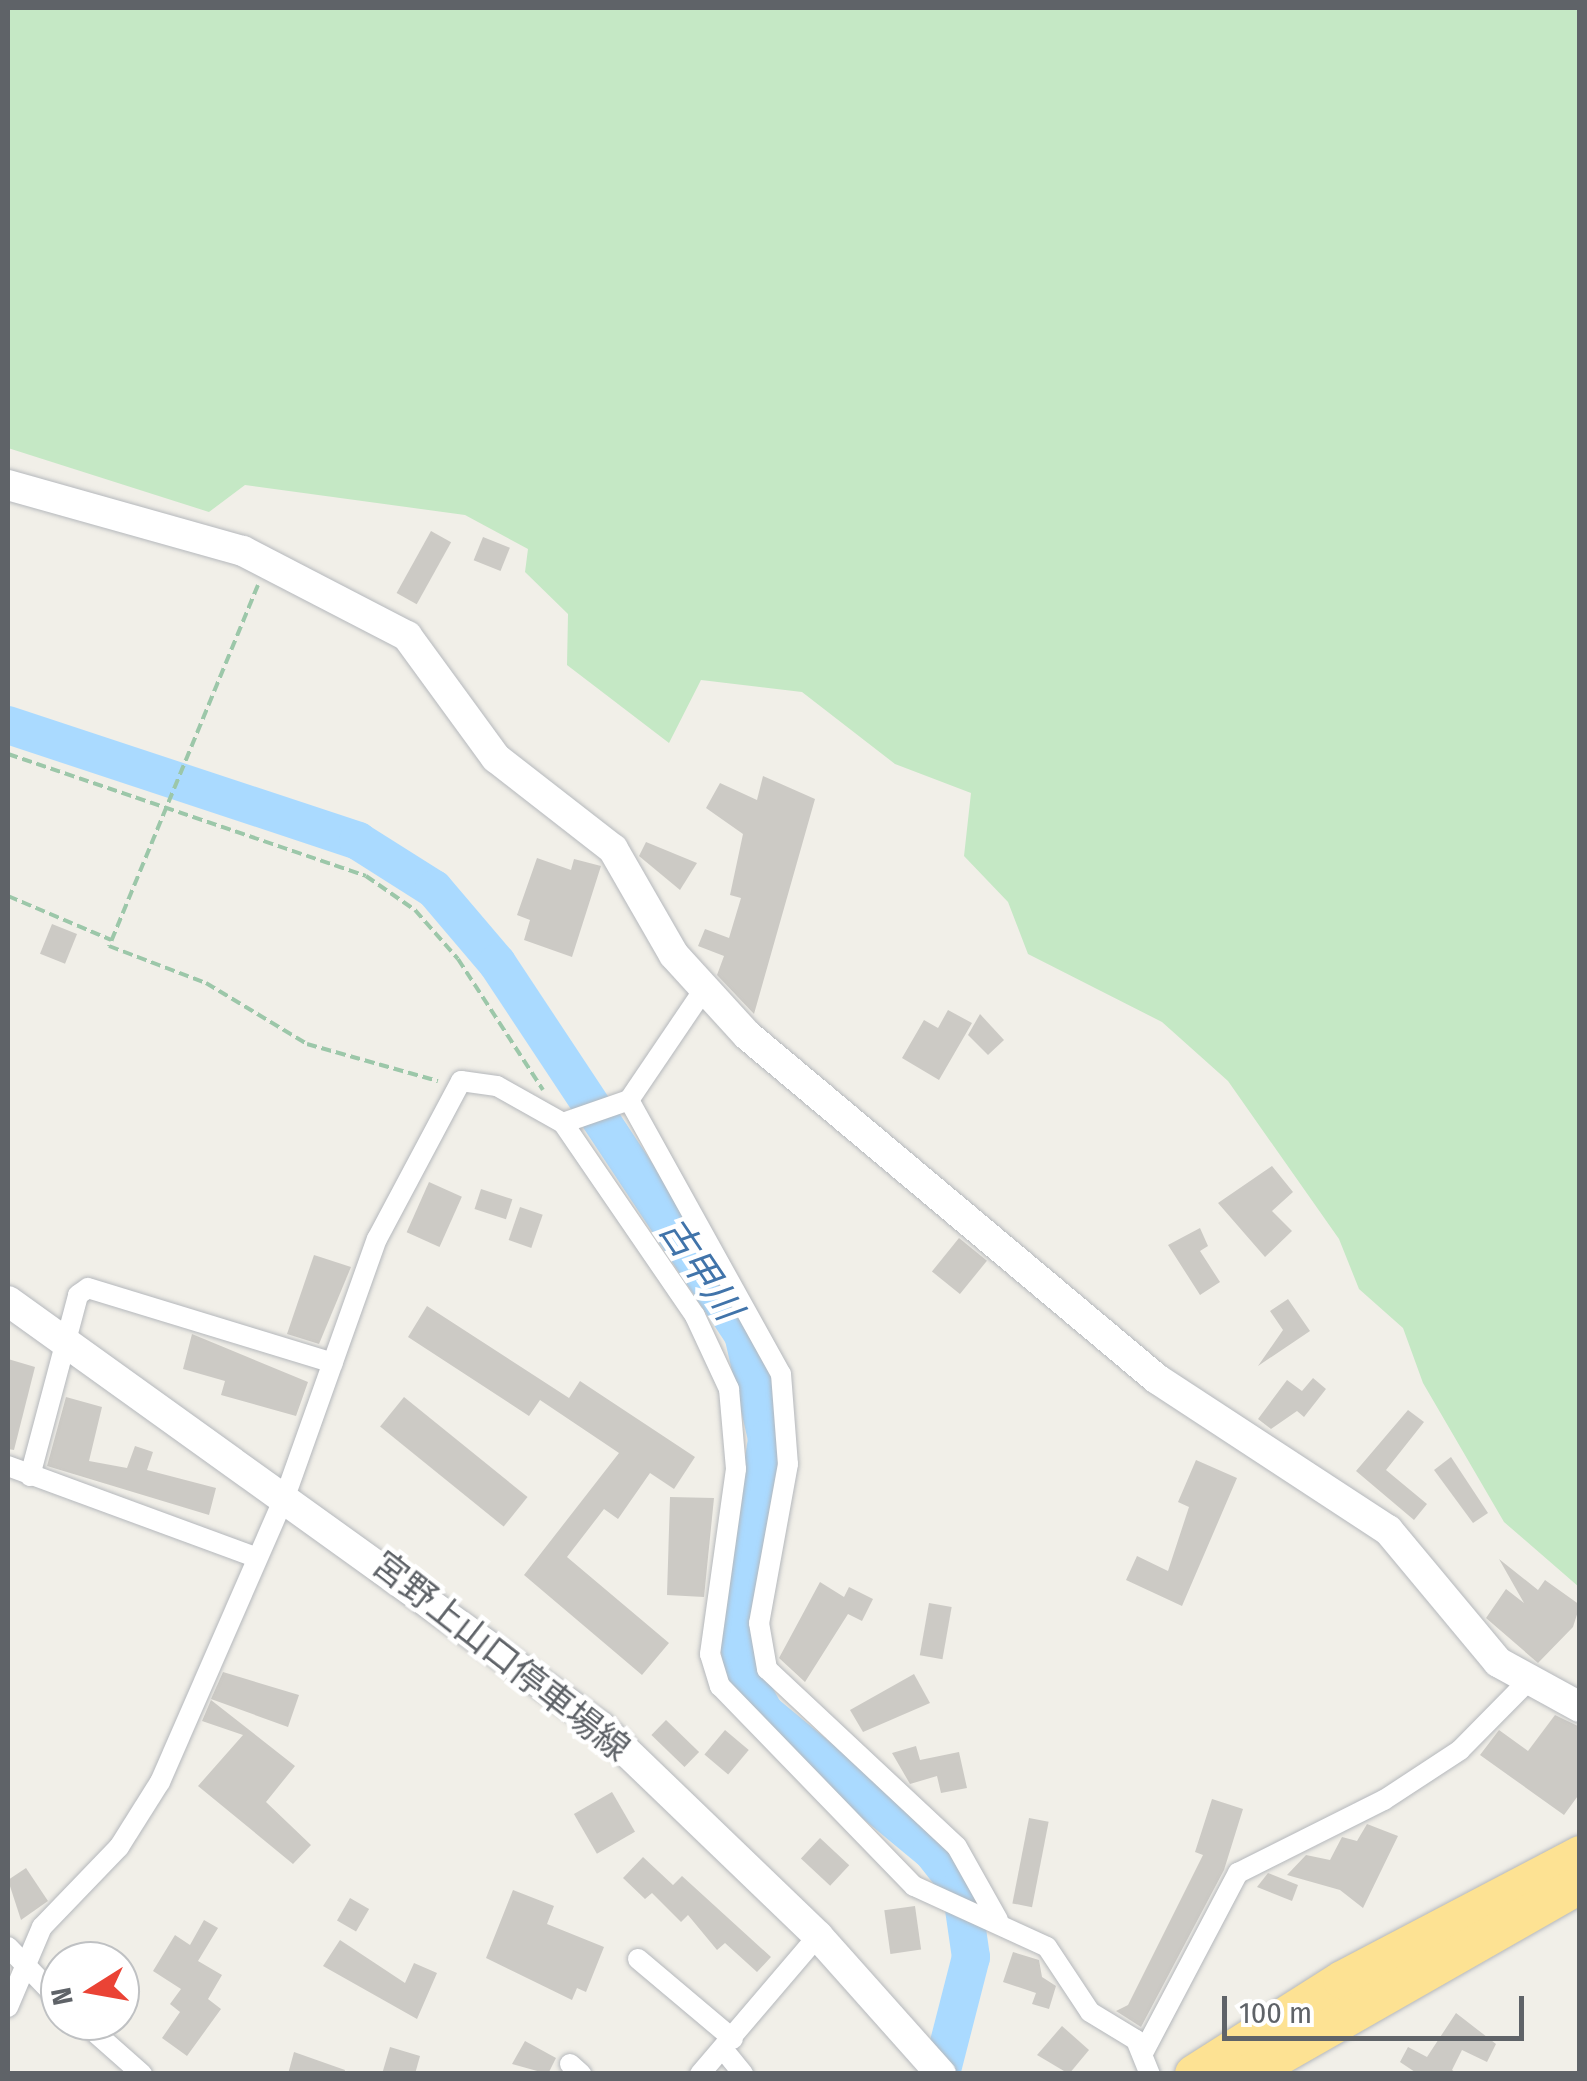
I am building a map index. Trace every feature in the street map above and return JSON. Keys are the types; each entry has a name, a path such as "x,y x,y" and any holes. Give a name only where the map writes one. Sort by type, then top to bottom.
{"highway":[{"path":"1194,2074 1342,1980 1580,1855"},
{"path":"1248,2074 1580,1884"}],"street":[{"path":"8,485 163,524 265,562 426,651 496,758 613,849 702,992 1157,1379 1388,1530 1469,1631 1528,1682 1580,1706"},
{"path":"560,1117 620,1102 702,992"},
{"path":"8,2007 21,1966 67,1892 143,1816 286,1494 377,1239 458,1088 470,1078 560,1117 694,1316 729,1389 736,1469 710,1654 720,1686 914,1886 994,1917 1047,1948 1090,2012 1146,2063 1238,1873 1384,1800 1460,1750 1528,1682"},
{"path":"620,1102 780,1374 788,1464 758,1622 767,1669 957,1848 994,1917"},
{"path":"30,1476 65,1342 88,1288 334,1363"},
{"name":"宮野上山口停車場線","path":"8,1301 286,1494 601,1728 818,1936 941,2074"},
{"path":"8,1466 256,1557"},
{"path":"700,2074 818,1936"},
{"path":"8,1947 40,1984"},
{"path":"638,1960 728,2044 744,2074"},
{"path":"105,2041 142,2074"}],"path":[{"path":"265,562 111,940 112,951 206,983 306,1044 458,1088"},
{"path":"8,754 366,876 415,910 531,1064 560,1117"},
{"path":"8,896 111,940"}],"green space":[{"path":"8,8 1579,8 1579,1587 1504,1522 1423,1383 1403,1328 1359,1289 1339,1239 1228,1081 1162,1022 1028,954 1008,902 964,856 971,793 895,764 802,692 701,680 669,743 567,665 568,614 525,572 528,549 465,515 245,485 209,512 8,448"}],"building":[{"path":"431,531 451,542 417,604 397,593"},
{"path":"483,537 510,548 501,571 474,560"},
{"path":"763,776 815,799 754,1014 717,975 724,956 698,946 705,929 729,938 741,898 730,895 743,834 706,808 720,783 757,800"},
{"path":"646,842 697,863 680,890 639,856"},
{"path":"537,858 571,870 574,859 601,866 572,957 524,940 530,920 517,915"},
{"path":"52,924 77,934 65,964 40,954"},
{"path":"948,1010 972,1023 939,1080 902,1058 924,1020 938,1028"},
{"path":"980,1014 1004,1040 988,1055 968,1035"},
{"path":"1272,1166 1293,1192 1272,1211 1292,1231 1265,1257 1218,1203"},
{"path":"429,1182 462,1197 440,1247 407,1232"},
{"path":"481,1189 512,1199 506,1219 475,1209"},
{"path":"520,1207 543,1215 531,1248 509,1240"},
{"path":"1200,1228 1208,1246 1200,1251 1220,1282 1200,1295 1168,1245"},
{"path":"959,1238 987,1261 960,1294 932,1271"},
{"path":"314,1255 351,1267 319,1344 287,1334"},
{"path":"1288,1299 1310,1331 1258,1366 1283,1330 1270,1311"},
{"path":"427,1306 569,1398 580,1381 695,1457 674,1489 650,1473 618,1519 604,1509 567,1557 669,1643 642,1675 524,1575 619,1453 540,1400 529,1416 408,1337"},
{"path":"192,1334 308,1382 296,1416 221,1395 225,1381 183,1369"},
{"path":"8,1359 35,1367 14,1450 8,1449"},
{"path":"1313,1378 1326,1389 1304,1417 1297,1411 1271,1429 1258,1419 1287,1380 1302,1391"},
{"path":"66,1397 102,1407 89,1461 127,1468 135,1446 153,1452 147,1470 216,1488 209,1515 47,1466"},
{"path":"404,1397 528,1497 504,1527 380,1427"},
{"path":"1408,1410 1424,1422 1386,1470 1427,1504 1414,1520 1356,1471"},
{"path":"1451,1457 1488,1513 1473,1523 1434,1470"},
{"path":"1196,1460 1237,1478 1182,1606 1126,1580 1137,1556 1168,1571 1189,1507 1178,1502"},
{"path":"670,1497 714,1498 704,1597 667,1595"},
{"path":"1499,1559 1538,1590 1545,1580 1580,1605 1573,1627 1538,1663 1486,1618 1506,1589 1524,1603"},
{"path":"820,1582 844,1597 849,1587 873,1599 862,1621 848,1614 805,1682 779,1658"},
{"path":"929,1603 952,1607 942,1659 920,1655"},
{"path":"223,1672 299,1695 288,1727 211,1699"},
{"path":"914,1674 930,1703 863,1732 850,1710"},
{"path":"211,1700 295,1766 266,1802 311,1845 293,1864 198,1786 243,1735 202,1721"},
{"path":"1555,1715 1580,1727 1580,1793 1564,1815 1480,1755 1499,1730 1528,1751"},
{"path":"666,1720 699,1752 685,1767 651,1735"},
{"path":"725,1730 749,1750 728,1774 704,1755"},
{"path":"916,1746 920,1760 959,1752 967,1788 941,1793 937,1776 910,1784 892,1753"},
{"path":"612,1792 635,1832 597,1854 574,1814"},
{"path":"1212,1799 1243,1809 1224,1870 1141,2027 1116,2011 1128,2005 1203,1855 1195,1852"},
{"path":"1029,1818 1049,1822 1032,1907 1012,1903"},
{"path":"1367,1824 1398,1836 1363,1908 1340,1890 1287,1875 1306,1855 1330,1860 1342,1837 1357,1841"},
{"path":"820,1838 849,1865 830,1886 801,1858"},
{"path":"643,1857 673,1885 682,1876 771,1957 757,1972 725,1943 717,1950 688,1915 681,1922 652,1893 645,1899 623,1878"},
{"path":"26,1868 48,1901 21,1920 8,1880"},
{"path":"1268,1873 1298,1885 1292,1901 1257,1887"},
{"path":"513,1890 554,1906 547,1924 604,1947 586,1992 577,1988 572,2000 486,1958"},
{"path":"350,1898 369,1909 356,1932 337,1921"},
{"path":"915,1906 921,1950 890,1954 884,1910"},
{"path":"204,1920 218,1928 198,1961 222,1975 208,1999 221,2009 187,2056 162,2038 180,2012 170,2004 181,1989 153,1971 175,1935 190,1945"},
{"path":"340,1940 405,1983 414,1963 437,1973 417,2019 323,1966"},
{"path":"1013,1952 1039,1960 1042,1977 1056,1986 1049,2009 1032,2004 1036,1993 1003,1982"},
{"path":"1456,2013 1496,2044 1487,2062 1462,2050 1452,2070 1458,2074 1418,2074 1400,2062 1408,2047 1427,2057"},
{"path":"1062,2026 1089,2050 1069,2074 1037,2055"},
{"path":"525,2041 556,2058 548,2074 512,2064"},
{"path":"390,2047 420,2056 415,2074 382,2074"},
{"path":"294,2052 345,2070 344,2074 288,2074"}],"waterway":[{"name":"古甲川","path":"8,725 358,841 434,889 497,963 743,1334 767,1439 738,1634 743,1674 765,1713 932,1851 961,1888 971,1957 941,2074"}]}
